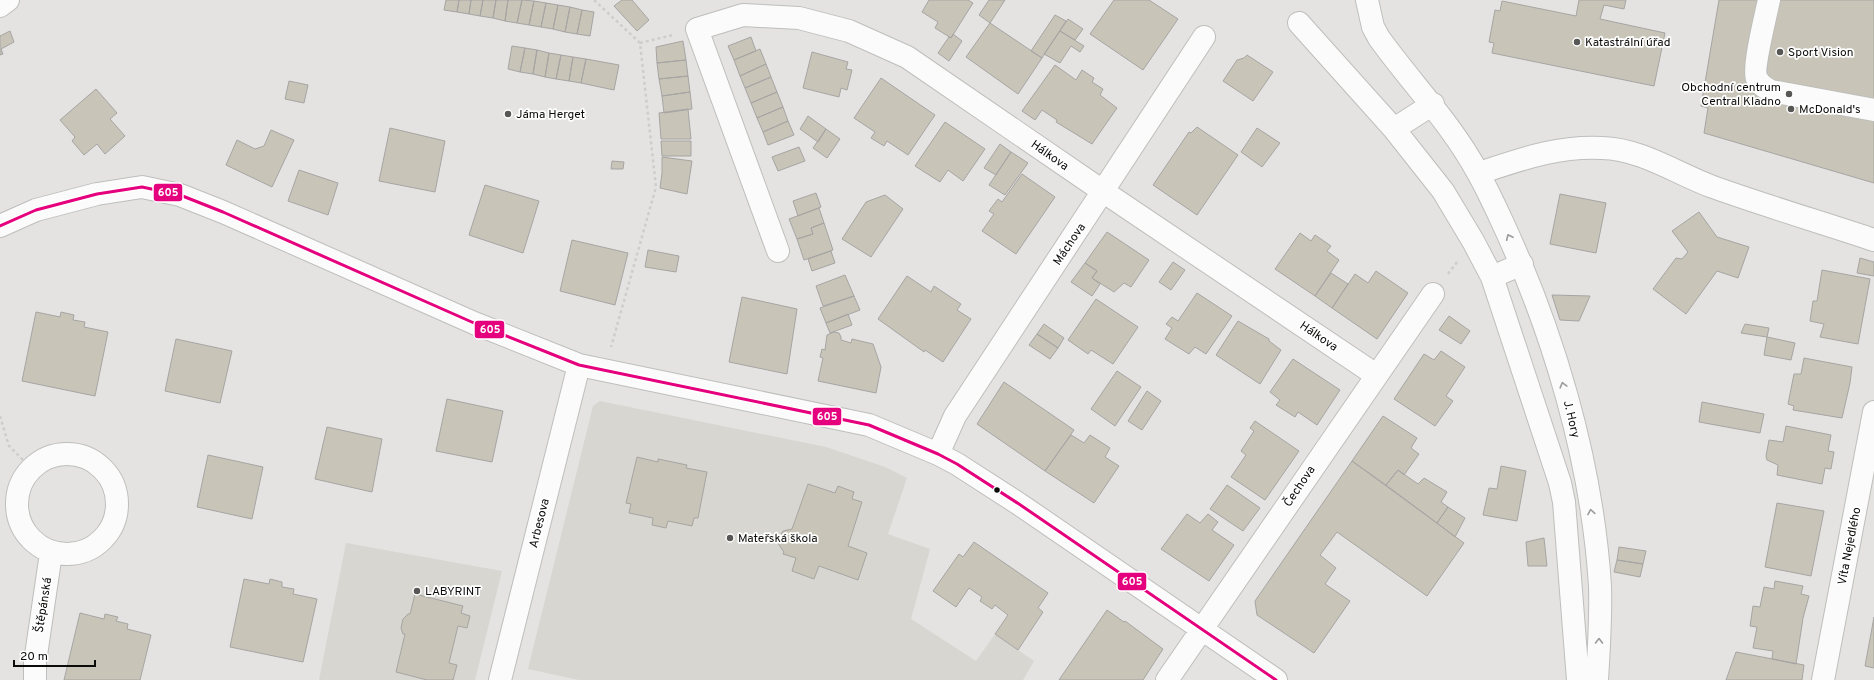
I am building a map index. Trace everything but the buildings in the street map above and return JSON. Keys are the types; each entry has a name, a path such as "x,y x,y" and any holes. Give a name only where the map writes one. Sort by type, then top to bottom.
{"street":[{"path":"0,6 8,0"},
{"name":"J. Hory","path":"1367,0 1373,27 1379,38 1433,104 1456,136 1478,173 1522,264 1563,383 1586,481 1595,532 1600,587 1597,680"},
{"path":"1769,0 1755,72 1758,81 1763,87 1772,90"},
{"path":"1769,0 1756,66 1756,78 1762,86 1771,91 1874,110"},
{"name":"Hálkova","path":"697,29 743,15 799,18 849,32 907,57 1376,375"},
{"path":"1299,23 1394,129 1443,191 1473,241 1492,277 1560,483 1564,502 1578,680"},
{"path":"697,29 778,251"},
{"name":"Máchova","path":"938,454 955,416 1104,192 1204,37"},
{"path":"1394,129 1433,104"},
{"path":"1478,173 1534,155 1568,148 1604,148 1627,151 1652,160 1713,187 1874,240"},
{"path":"0,226 36,210 97,194 142,187 180,195 230,215 474,323 579,365 870,425 958,464 1276,680"},
{"path":"1492,277 1522,264"},
{"name":"Čechova","path":"1167,680 1433,294"},
{"name":"Arbesova","path":"500,680 579,365"},
{"name":"Víta Nejedlého","path":"1823,680 1874,412"},
{"path":"62,454 80,455 96,462 107,473 115,488 118,503 115,519 108,534 97,545 83,553 67,555 51,553 36,545 24,532 17,516 16,499 21,482 31,468 45,458 62,454"},
{"name":"Štěpánská","path":"35,680 35,662 51,553"}],"path":[{"path":"594,0 640,43 656,187 604,370"},
{"path":"640,43 697,29"},
{"path":"1433,294 1473,241"},
{"path":"0,416 9,446 31,468"}],"shaded area":[{"name":"Mateřská škola","path":"600,401 826,447 885,467 907,478 888,534 930,549 911,619 976,661 995,634 1034,661 1023,680 579,680 528,669 593,406"},
{"name":"LABYRINT","path":"346,543 502,571 475,680 319,680"}],"transit line":[{"name":"605","path":"0,226 36,210 97,194 142,187 180,195 223,212 474,323 579,365 869,425 938,454 957,464 1019,504 1276,680"}],"place":[{"name":"Katastrální úřad","path":"1577,42"},
{"name":"Sport Vision","path":"1780,52"},
{"name":"Obchodní centrum Central Kladno","path":"1789,94"},
{"name":"McDonald's","path":"1791,109"},
{"name":"Jáma Herget","path":"508,114"},
{"name":"Mateřská škola","path":"730,538"},
{"name":"LABYRINT","path":"417,591"}]}
